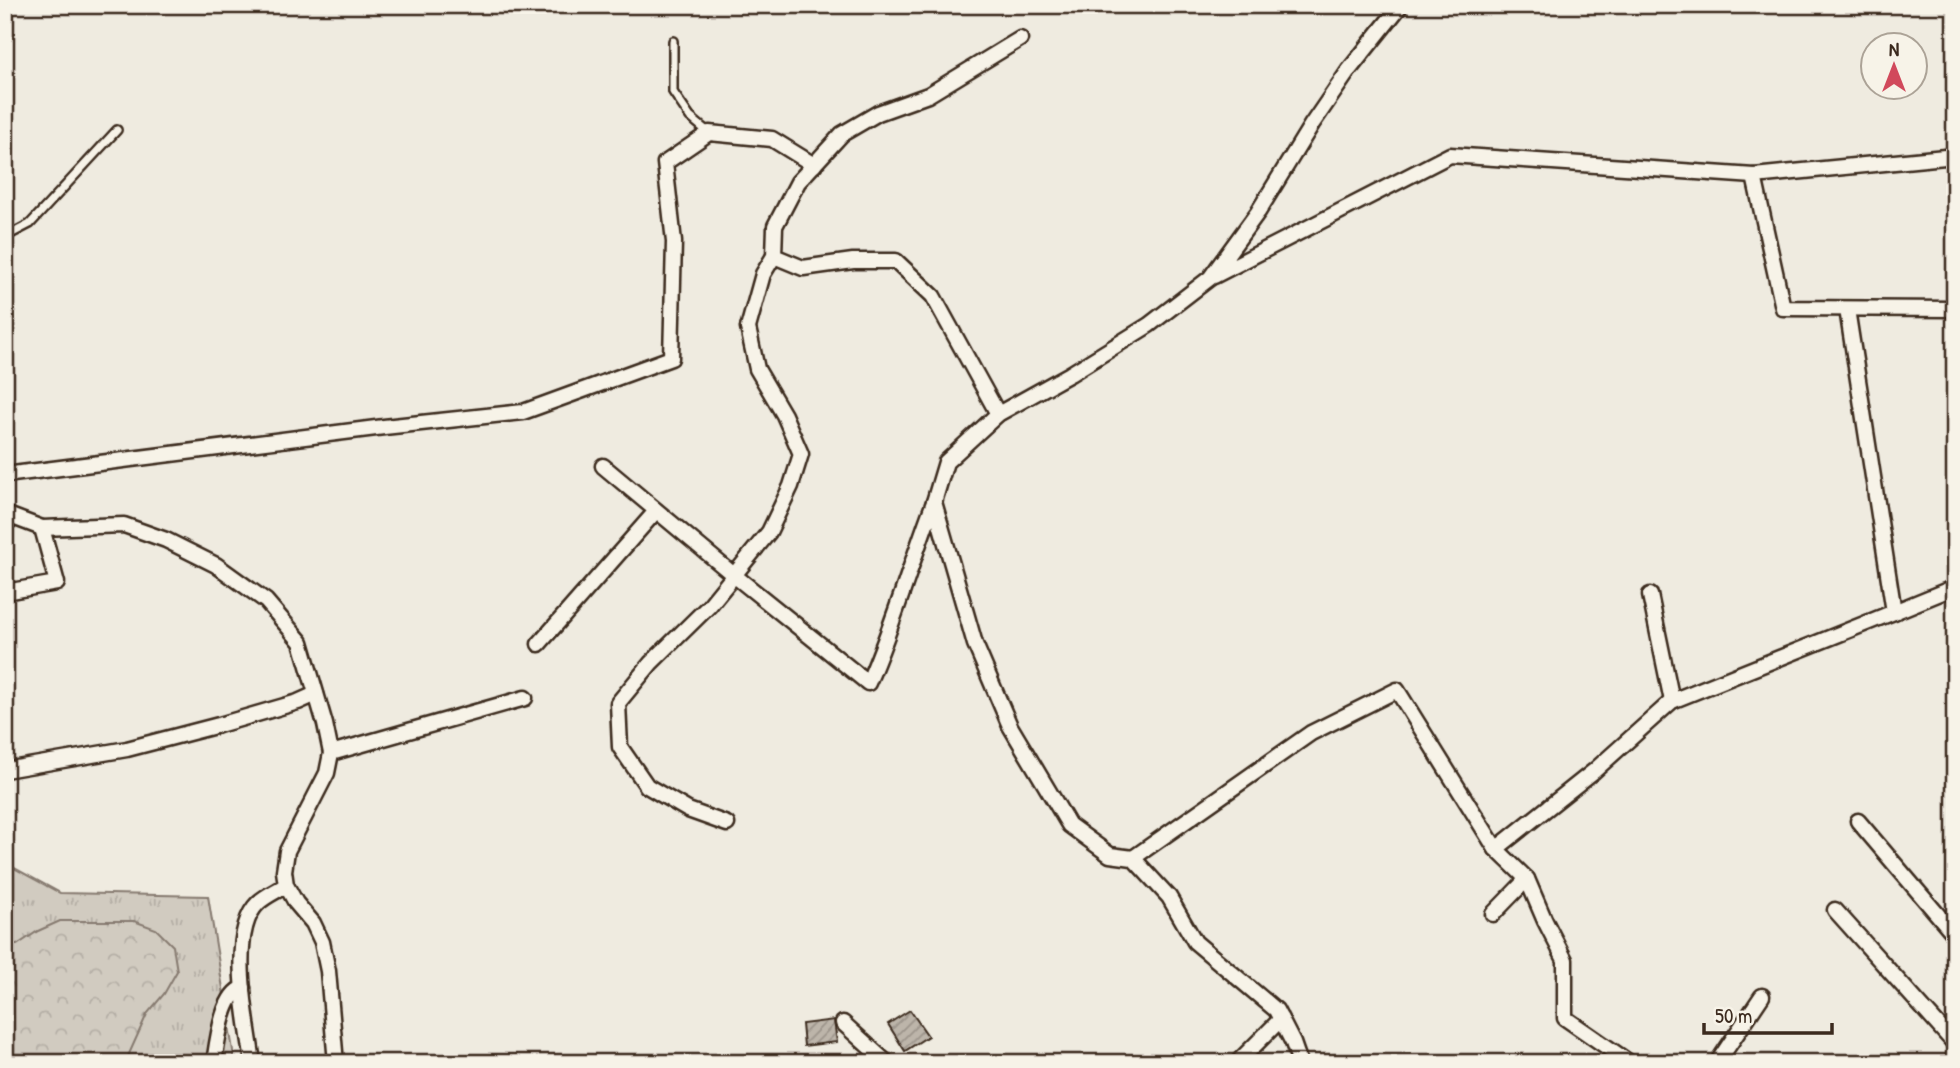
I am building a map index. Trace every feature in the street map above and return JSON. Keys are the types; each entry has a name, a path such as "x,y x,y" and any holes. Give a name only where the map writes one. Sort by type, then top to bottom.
{"street":[{"path":"1210,278 1258,212 1349,70 1401,5"},
{"path":"727,824 688,810 647,786 620,747 618,704 651,663 709,606 769,532 791,486 801,454 785,415 757,369 748,328 763,274 774,256 775,226 798,182 842,134 878,113 928,95 1020,39"},
{"path":"5,475 523,412 671,358 674,242 665,163 709,133 772,139 814,165"},
{"path":"603,466 734,576 868,682 884,646 946,462 998,414 1149,325 1210,278 1450,155 1754,176 1955,156"},
{"path":"1754,176 1783,308 1955,309"},
{"path":"774,256 803,268 853,261 896,261 933,296 998,414"},
{"path":"1847,309 1894,612"},
{"path":"934,502 975,643 1010,726 1069,825 1110,855 1133,858 1169,897 1195,942 1276,1010 1300,1063"},
{"path":"540,643 656,511"},
{"path":"5,514 42,528 124,525 166,540 216,565 266,601 301,642 331,753 327,773 287,851 284,871 286,885 313,923 322,942 328,971 336,1063"},
{"path":"5,592 57,583 42,528"},
{"path":"1496,849 1594,771 1672,701 1955,587"},
{"path":"1650,595 1672,701"},
{"path":"1133,858 1311,733 1397,690 1496,849 1527,879 1565,960 1565,1018 1630,1063"},
{"path":"5,770 127,749 298,702 317,694"},
{"path":"331,753 524,698"},
{"path":"1858,821 1955,934"},
{"path":"1493,914 1527,879"},
{"path":"253,1063 243,988 241,946 246,923 258,903 286,885"},
{"path":"1835,910 1955,1044"},
{"path":"214,1063 231,997 243,988"},
{"path":"1717,1063 1762,996"},
{"path":"1237,1063 1281,1019"},
{"path":"843,1023 887,1063"}],"lane":[{"path":"673,41 673,92 690,117 709,133"},
{"path":"5,237 30,224 117,130"}],"green space":[{"path":"5,863 60,893 208,896 235,1063 5,1063"},
{"path":"60,921 134,921 156,929 173,946 177,971 164,994 147,1014 125,1063 5,1063 5,945 17,945"}],"building":[{"path":"910,1010 928,1036 905,1051 888,1024"},
{"path":"834,1020 837,1042 804,1046 802,1024"}]}
